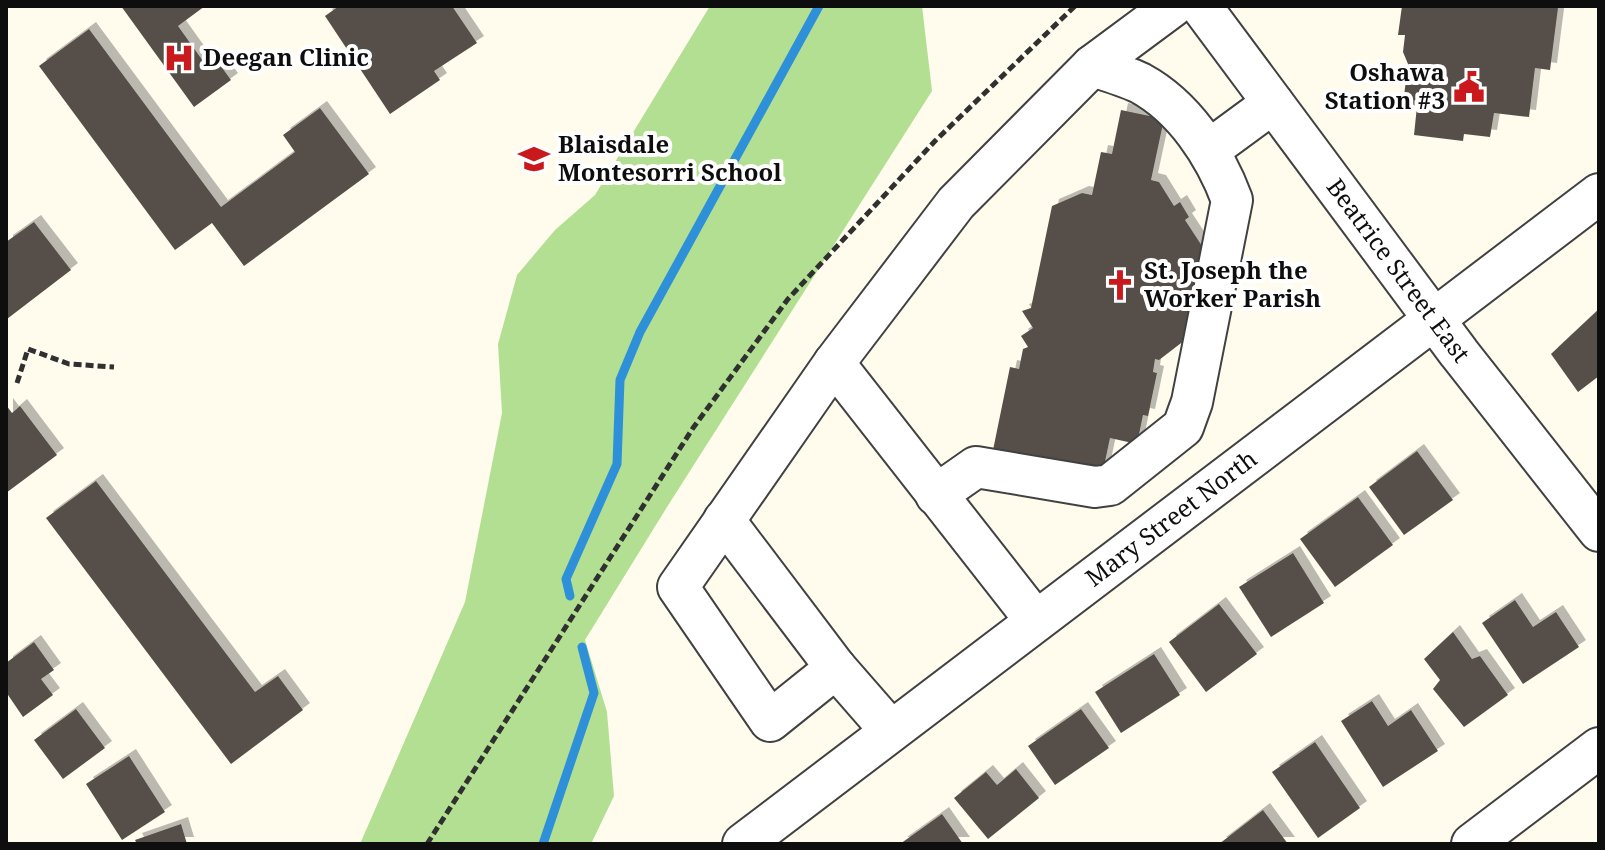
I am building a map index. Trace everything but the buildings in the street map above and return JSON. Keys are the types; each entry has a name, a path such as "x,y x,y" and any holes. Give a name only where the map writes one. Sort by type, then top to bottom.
{"street":[{"path":"836,668 770,721 678,587 834,363 956,203 1092,66 1173,6"},
{"name":"Beatrice Street East","path":"1201,6 1459,353 1599,531"},
{"path":"936,495 976,467 1095,487 1110,485 1183,427 1192,402 1232,200 1209,150 1171,104 1139,83 1092,66"},
{"path":"1209,150 1273,103"},
{"name":"Mary Street North","path":"743,844 1599,194"},
{"path":"834,363 1036,621"},
{"path":"1145,457 1185,508"},
{"path":"724,520 836,668 891,731"},
{"path":"1472,844 1599,748"}],"path":[{"path":"427,844 693,428 788,299 935,141 1075,6"},
{"path":"17,383 28,349 69,364 114,367"}],"green space":[{"path":"710,6 922,6 932,91 585,640 607,712 614,796 591,844 360,844 465,602 502,413 498,344 517,275 555,230 595,195"}],"waterway":[{"path":"570,596 566,579 617,464 620,380 640,332 819,6"},
{"path":"543,844 594,693 582,647"}],"place":[{"name":"Deegan Clinic","path":"179,58"},
{"name":"Oshawa Station #3","path":"1469,87"},
{"name":"Blaisdale Montesorri School","path":"534,159"},
{"name":"St. Joseph the Worker Parish","path":"1120,285"}]}
